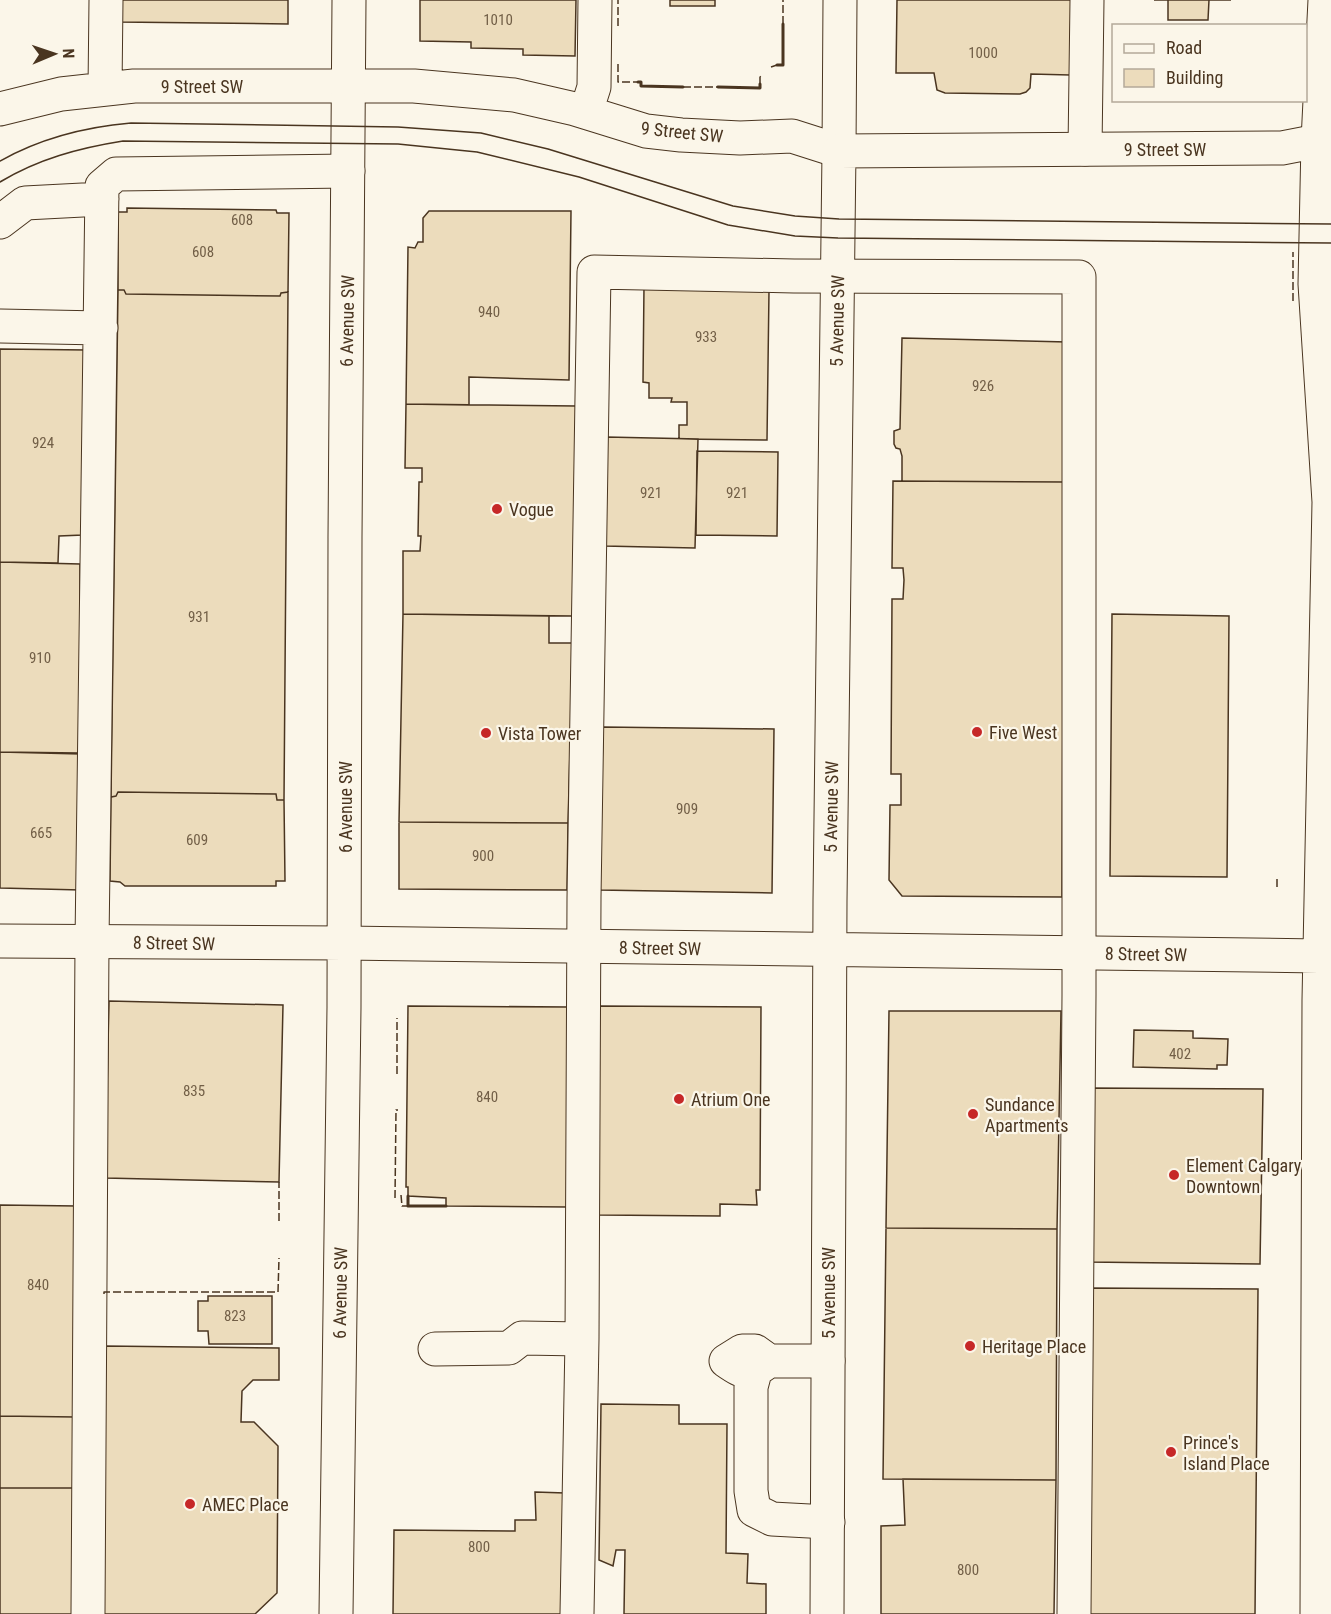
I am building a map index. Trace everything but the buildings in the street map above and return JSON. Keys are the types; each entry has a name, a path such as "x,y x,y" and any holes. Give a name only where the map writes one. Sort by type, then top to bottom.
{"main road":[{"path":"105,89 106,0"},
{"name":"6 Avenue SW","path":"336,1614 344,944 349,0"},
{"path":"586,112 594,87 595,0"},
{"name":"5 Avenue SW","path":"827,1614 830,951 840,0"},
{"path":"1085,149 1087,0"},
{"path":"1317,1614 1327,956 1330,494 1315,284 1324,138 1325,0"},
{"name":"9 Street SW","path":"0,109 61,94 134,86 414,86 514,95 586,112 646,131 740,138 792,136 839,151 1282,148 1324,138"},
{"path":"88,1614 92,942 102,186 116,174 348,171"},
{"path":"0,222 25,203 102,199"},
{"path":"577,1614 594,272 1079,277 1079,953 1074,1614"},
{"path":"0,326 100,328"},
{"name":"8 Street SW","path":"0,941 1327,956"},
{"path":"435,1348 509,1348 522,1338 582,1339"},
{"path":"828,1361 762,1366 751,1387 751,1491 754,1510 772,1519 828,1522"}],"tram line":[{"path":"0,161 31,146 63,135 96,127 131,123 398,127 481,133 548,149 733,206 795,216 839,219 1331,224"},
{"path":"0,182 29,167 59,156 123,141 398,144 477,152 579,177 728,225 795,236 1331,243"}],"fence":[{"path":"618,0 618,26"},
{"path":"783,0 783,24"},
{"path":"618,64 618,82 638,82"},
{"path":"771,67 777,65"},
{"path":"760,84 760,77 763,75"},
{"path":"683,87 718,87"},
{"path":"1293,252 1293,301"},
{"path":"1277,879 1277,888"},
{"path":"397,1018 397,1074"},
{"path":"395,1198 396,1110 398,1110"},
{"path":"279,1182 279,1221"},
{"path":"401,1195 402,1206 408,1206"},
{"path":"104,1294 104,1292 278,1292 279,1258"}],"wall":[{"path":"777,65 783,65 783,24"},
{"path":"638,82 641,82 641,86 683,87"},
{"path":"718,87 760,88 760,84"},
{"path":"408,1196 408,1206 446,1206"}],"place":[{"name":"Vogue","path":"497,509"},
{"name":"Five West","path":"977,732"},
{"name":"Vista Tower","path":"486,733"},
{"name":"Atrium One","path":"679,1099"},
{"name":"Sundance Apartments","path":"973,1114"},
{"name":"Element Calgary Downtown","path":"1174,1175"},
{"name":"Heritage Place","path":"970,1346"},
{"name":"Prince's Island Place","path":"1171,1452"},
{"name":"AMEC Place","path":"190,1504"}]}
